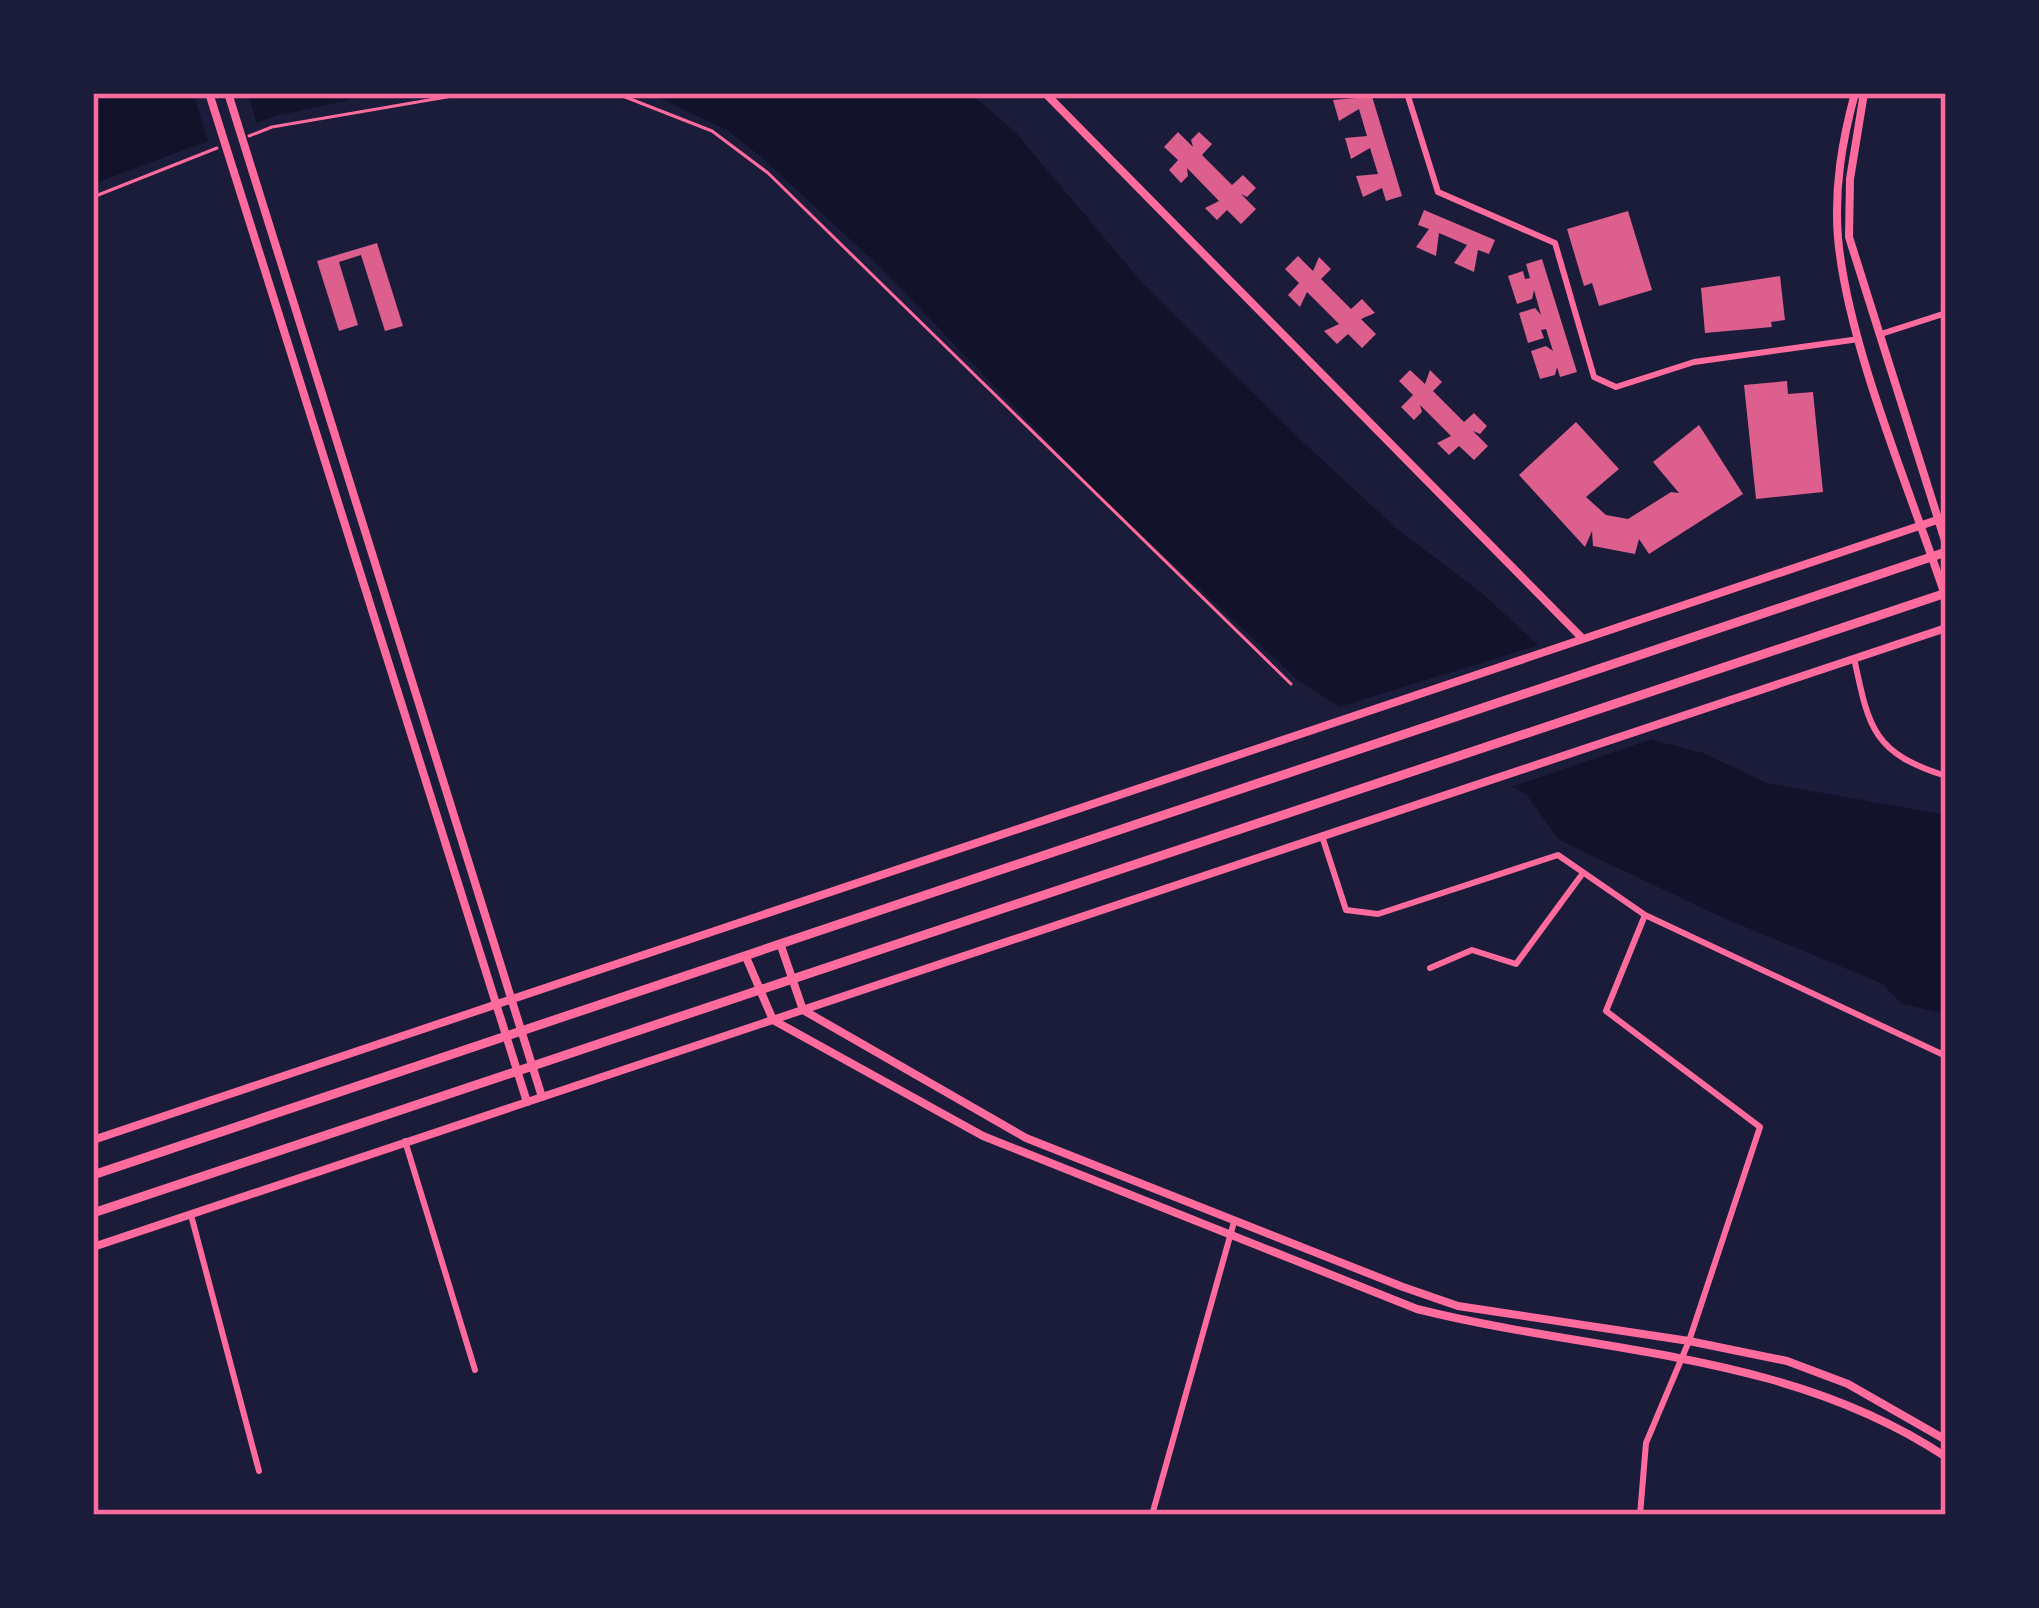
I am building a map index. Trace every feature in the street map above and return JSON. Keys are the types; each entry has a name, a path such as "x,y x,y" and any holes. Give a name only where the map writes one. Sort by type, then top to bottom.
{"main road":[{"path":"93,1174 781,946 1932,557 1946,548"},
{"path":"93,1213 1946,595"}],"street":[{"path":"209,93 526,1102"},
{"path":"228,93 542,1097"},
{"path":"1045,93 1582,638"},
{"path":"1407,93 1438,192 1556,243 1594,376 1616,387 1694,362 1859,339"},
{"path":"1855,93 1837,195 1838,241 1859,339 1946,595"},
{"path":"1864,93 1852,165 1849,237 1876,336 1942,519 1946,548"},
{"path":"1876,336 1946,313"},
{"path":"93,1140 1942,519"},
{"path":"93,1247 1946,628"},
{"path":"1854,658 1866,710 1892,755 1946,776"},
{"path":"1322,836 1346,910 1366,914 1558,856 1645,915 1946,1056"},
{"path":"1430,968 1472,950 1516,964 1583,873"},
{"path":"1640,1515 1646,1443 1689,1341 1760,1127 1606,1011 1645,915"},
{"path":"781,946 803,1010 1026,1138 1458,1306 1787,1361 1849,1384 1946,1440"},
{"path":"746,957 773,1020 983,1136 1418,1309 1484,1326 1682,1357 1792,1382 1856,1407 1946,1456"},
{"path":"405,1142 475,1370"},
{"path":"191,1215 259,1471"},
{"path":"1152,1515 1234,1222"}],"path":[{"path":"93,197 272,127 470,93"},
{"path":"615,93 712,130 768,172 1291,684"}],"shaded area":[{"path":"93,93 382,93 275,116 93,184"},
{"path":"649,93 970,93 1015,132 1144,285 1305,444 1396,528 1484,595 1589,692 1656,741 1703,753 1767,783 1946,815 1946,1014 1901,1004 1883,984 1717,915 1559,840 1526,794 1434,744 1349,713 1299,681 1099,495 882,269 760,156 727,130"}],"pier":[{"path":"193,93 248,93 258,128 209,144"},
{"path":"1542,644 1661,736 1505,789 1432,750 1377,732 1332,709"}],"building":[{"path":"1354,93 1371,93 1402,196 1386,201 1382,188 1363,197 1356,176 1378,174 1370,148 1351,159 1345,138 1367,136 1359,109 1339,121 1333,100 1356,98"},
{"path":"1178,132 1193,147 1191,140 1199,132 1212,144 1202,155 1232,185 1243,175 1256,188 1247,197 1241,194 1256,209 1241,224 1227,210 1217,220 1205,208 1219,201 1187,168 1188,176 1181,183 1169,170 1178,160 1164,147"},
{"path":"1424,210 1495,240 1489,254 1478,250 1474,272 1454,263 1467,245 1439,233 1436,256 1416,247 1429,229 1418,225"},
{"path":"1628,211 1652,290 1599,306 1592,283 1584,286 1567,229"},
{"path":"377,243 403,326 385,331 361,255 339,262 358,325 339,331 317,261"},
{"path":"1298,256 1313,271 1319,257 1331,269 1321,279 1351,309 1362,299 1375,313 1361,319 1376,334 1362,348 1348,334 1337,344 1324,331 1339,324 1307,292 1300,307 1288,295 1299,283 1285,269"},
{"path":"1542,259 1577,372 1560,377 1557,367 1555,375 1540,379 1531,351 1546,346 1553,351 1546,329 1541,330 1544,338 1528,343 1519,313 1535,308 1541,315 1534,290 1532,299 1517,304 1508,276 1523,271 1525,279 1530,278 1526,264"},
{"path":"1780,276 1785,320 1771,322 1772,327 1705,333 1701,288"},
{"path":"1410,370 1425,384 1430,370 1442,382 1433,391 1464,422 1474,413 1487,426 1480,434 1473,431 1488,446 1474,460 1459,446 1449,455 1437,443 1451,436 1420,405 1422,412 1414,420 1401,407 1413,395 1399,381"},
{"path":"1787,381 1788,394 1813,392 1823,492 1756,499 1744,385"},
{"path":"1576,422 1619,469 1586,497 1606,515 1628,519 1671,492 1679,493 1653,462 1699,425 1743,494 1649,554 1639,539 1635,554 1593,546 1592,531 1585,547 1519,475"}]}
